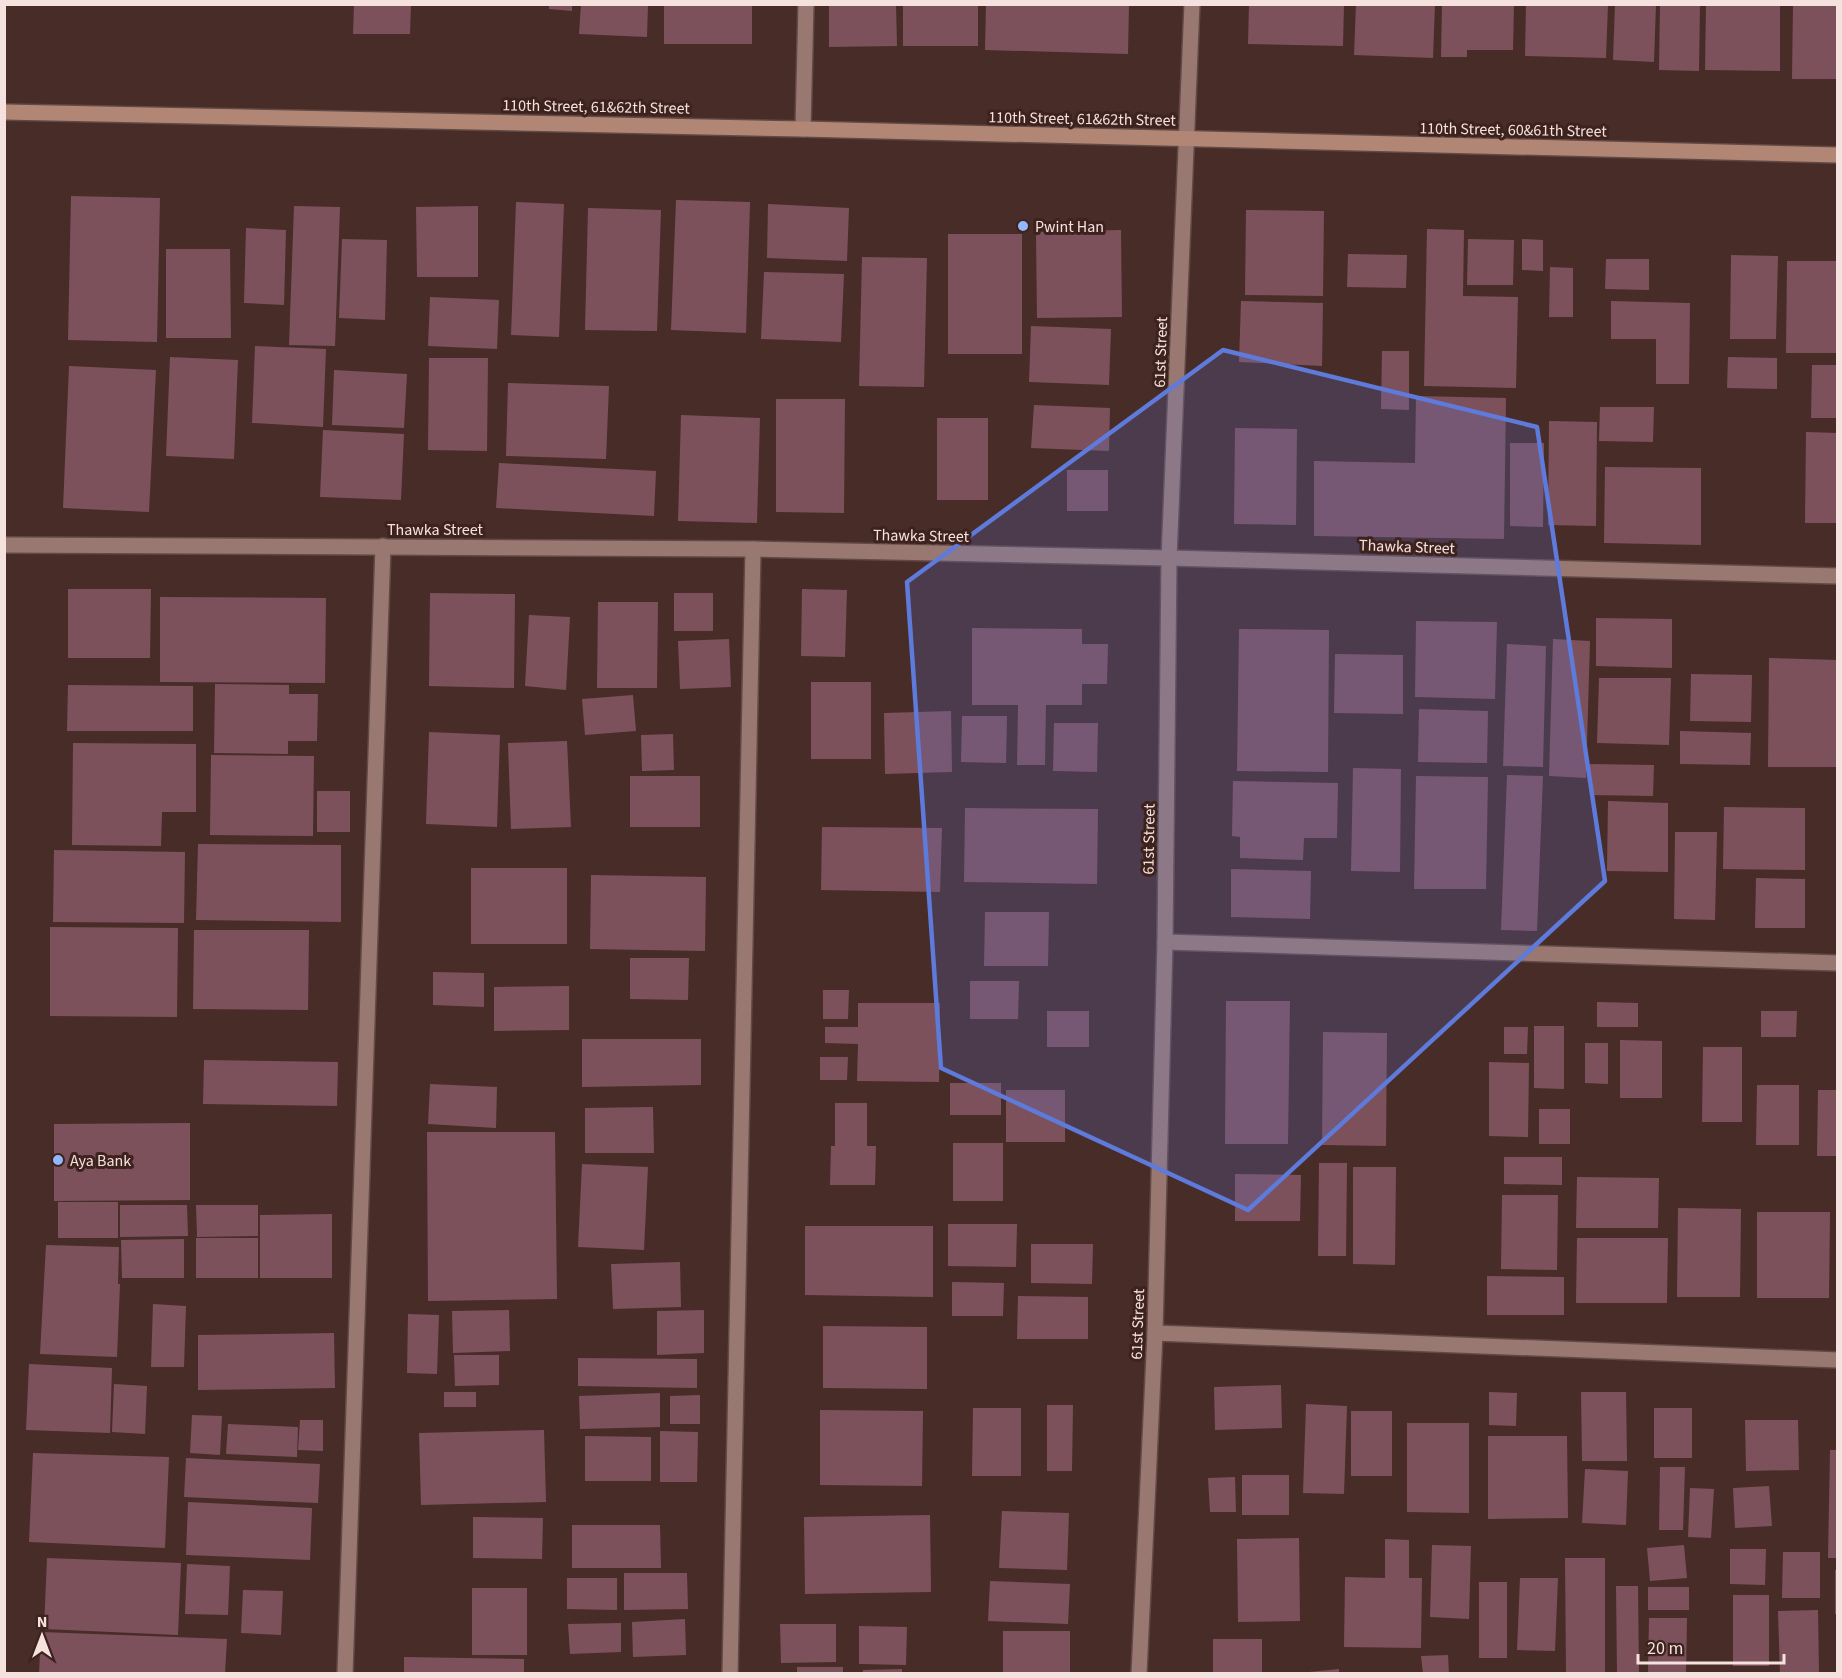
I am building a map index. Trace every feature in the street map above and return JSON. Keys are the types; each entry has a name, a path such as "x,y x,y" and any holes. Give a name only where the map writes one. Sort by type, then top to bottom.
{"main road":[{"name":"110th Street, 61&62th Street","path":"4,112 1187,139"},
{"name":"110th Street, 60&61th Street","path":"1187,139 1838,155"}],"street":[{"path":"803,129 806,4"},
{"name":"61st Street","path":"1139,1674 1155,1333 1165,942 1169,558 1192,4"},
{"name":"Thawka Street","path":"4,545 753,549 1838,576"},
{"path":"345,1674 383,546"},
{"path":"730,1674 753,549"},
{"path":"1165,942 1838,963"},
{"path":"1155,1333 1838,1360"}],"highlighted area":[{"path":"1223,350 1537,427 1605,881 1248,1210 941,1068 907,582"}],"building":[{"path":"354,4 411,4 410,34 353,34"},
{"path":"549,4 572,4 572,11 549,9"},
{"path":"581,4 648,4 647,37 579,34"},
{"path":"664,4 752,4 752,44 664,44"},
{"path":"829,4 896,4 897,46 829,47"},
{"path":"903,4 978,4 978,46 903,46"},
{"path":"986,4 1129,4 1128,54 985,50"},
{"path":"1249,4 1344,4 1343,46 1248,44"},
{"path":"1356,4 1435,4 1433,58 1354,55"},
{"path":"1442,4 1514,4 1513,50 1467,50 1467,57 1441,57"},
{"path":"1526,4 1608,4 1606,58 1525,56"},
{"path":"1615,4 1656,4 1654,62 1613,60"},
{"path":"1660,4 1700,4 1699,71 1659,70"},
{"path":"1706,4 1780,4 1780,71 1705,70"},
{"path":"1793,4 1838,4 1838,79 1792,79"},
{"path":"71,196 160,198 157,342 68,340"},
{"path":"676,200 750,202 746,333 671,330"},
{"path":"516,202 564,204 559,337 511,335"},
{"path":"768,204 849,208 847,261 767,258"},
{"path":"294,206 340,207 335,346 289,345"},
{"path":"478,206 478,277 417,277 416,207"},
{"path":"588,208 661,210 657,331 585,330"},
{"path":"1246,210 1324,211 1323,296 1245,295"},
{"path":"246,228 286,230 284,305 244,303"},
{"path":"1427,229 1464,230 1463,296 1518,297 1516,388 1424,386"},
{"path":"1121,230 1122,317 1037,318 1036,232"},
{"path":"948,234 1022,234 1022,354 948,354"},
{"path":"342,239 387,240 385,320 339,318"},
{"path":"1468,239 1514,240 1513,285 1467,285"},
{"path":"1522,239 1543,240 1543,271 1522,270"},
{"path":"166,249 230,249 231,338 166,338"},
{"path":"1348,254 1407,255 1406,288 1347,287"},
{"path":"1731,255 1778,256 1776,339 1730,339"},
{"path":"862,257 927,258 924,387 859,386"},
{"path":"1606,259 1649,259 1649,290 1605,289"},
{"path":"1787,261 1838,261 1838,353 1786,353"},
{"path":"1550,267 1573,268 1573,317 1549,317"},
{"path":"764,272 844,274 841,342 761,339"},
{"path":"430,297 499,300 497,349 428,346"},
{"path":"1241,301 1323,303 1322,366 1239,362"},
{"path":"1611,301 1690,303 1689,384 1656,384 1656,339 1611,339"},
{"path":"1031,326 1111,329 1109,385 1029,382"},
{"path":"255,346 326,349 323,427 252,423"},
{"path":"1382,351 1409,351 1409,410 1381,409"},
{"path":"170,357 238,360 234,459 166,456"},
{"path":"1728,357 1777,358 1777,389 1727,388"},
{"path":"429,358 488,358 487,451 428,450"},
{"path":"1812,365 1838,365 1838,418 1811,418"},
{"path":"69,366 156,370 149,512 63,508"},
{"path":"334,370 407,374 404,428 332,425"},
{"path":"508,383 609,386 606,459 506,456"},
{"path":"1416,396 1506,398 1504,539 1314,536 1314,461 1415,463"},
{"path":"776,399 845,399 844,513 776,512"},
{"path":"1034,405 1110,408 1109,451 1031,448"},
{"path":"1600,407 1654,407 1653,442 1599,441"},
{"path":"681,415 760,418 757,523 678,521"},
{"path":"937,418 988,418 988,500 937,500"},
{"path":"1549,421 1597,422 1596,526 1548,525"},
{"path":"1235,428 1297,429 1296,525 1234,524"},
{"path":"323,430 404,434 401,500 320,497"},
{"path":"1806,432 1838,433 1838,523 1805,523"},
{"path":"1510,443 1544,443 1543,527 1510,526"},
{"path":"499,463 656,471 654,516 496,508"},
{"path":"1605,467 1701,468 1701,545 1604,543"},
{"path":"1067,470 1108,470 1108,511 1067,511"},
{"path":"68,589 151,589 150,658 68,658"},
{"path":"802,589 847,590 845,657 801,656"},
{"path":"430,593 515,594 514,688 429,686"},
{"path":"674,593 713,593 713,631 674,631"},
{"path":"160,597 326,598 325,683 160,682"},
{"path":"598,602 658,602 657,688 597,688"},
{"path":"529,615 570,617 566,690 525,686"},
{"path":"1596,618 1672,619 1672,668 1596,666"},
{"path":"1416,621 1497,622 1495,699 1415,697"},
{"path":"972,628 1082,629 1082,644 1108,644 1107,684 1082,684 1082,705 1046,705 1045,765 1017,765 1018,705 972,705"},
{"path":"1239,629 1329,630 1328,772 1237,771"},
{"path":"729,639 731,687 680,689 678,641"},
{"path":"1553,639 1590,641 1586,778 1549,776"},
{"path":"1507,644 1546,646 1543,767 1503,766"},
{"path":"1335,654 1403,655 1403,714 1334,713"},
{"path":"1769,658 1838,660 1838,767 1768,767"},
{"path":"1691,674 1752,675 1751,722 1690,721"},
{"path":"1599,678 1671,678 1669,745 1597,743"},
{"path":"811,682 871,682 871,759 811,759"},
{"path":"215,684 289,685 289,694 318,694 317,741 288,741 288,754 214,753"},
{"path":"68,685 193,686 193,731 67,731"},
{"path":"633,695 636,731 585,735 582,699"},
{"path":"1419,709 1488,711 1487,763 1418,762"},
{"path":"951,711 952,772 885,774 884,713"},
{"path":"962,716 1007,716 1006,763 961,762"},
{"path":"1054,723 1098,723 1097,772 1053,771"},
{"path":"1680,731 1751,733 1750,765 1680,764"},
{"path":"429,732 500,735 497,827 426,824"},
{"path":"673,734 674,770 642,771 641,735"},
{"path":"567,741 571,827 511,829 508,743"},
{"path":"73,743 196,744 196,812 162,812 161,846 72,845"},
{"path":"211,755 314,756 313,836 210,835"},
{"path":"1590,764 1654,765 1653,796 1590,795"},
{"path":"1353,768 1401,769 1400,872 1351,871"},
{"path":"1507,775 1543,776 1537,931 1501,930"},
{"path":"630,776 700,776 700,827 630,827"},
{"path":"1416,776 1488,777 1486,889 1414,889"},
{"path":"1233,781 1338,783 1337,838 1304,838 1303,860 1240,858 1240,837 1232,836"},
{"path":"317,791 350,791 350,832 317,832"},
{"path":"1608,801 1668,803 1668,872 1607,871"},
{"path":"1724,807 1805,808 1805,870 1723,869"},
{"path":"965,808 1098,809 1097,884 964,882"},
{"path":"822,827 942,828 940,892 821,890"},
{"path":"1675,832 1717,832 1715,920 1674,919"},
{"path":"198,844 341,845 341,922 196,920"},
{"path":"54,850 185,852 184,923 53,922"},
{"path":"471,868 567,868 567,944 471,944"},
{"path":"1231,869 1311,871 1310,919 1231,917"},
{"path":"591,875 706,877 705,951 590,949"},
{"path":"1756,878 1805,879 1805,928 1755,928"},
{"path":"985,912 1049,912 1048,966 984,966"},
{"path":"50,927 178,928 177,1017 50,1016"},
{"path":"194,930 309,930 308,1010 193,1009"},
{"path":"630,958 689,958 688,1000 630,999"},
{"path":"433,972 484,973 484,1007 433,1005"},
{"path":"970,981 1019,981 1018,1019 970,1019"},
{"path":"569,986 569,1030 494,1031 494,987"},
{"path":"823,990 849,990 848,1019 823,1019"},
{"path":"1226,1001 1290,1001 1288,1144 1225,1144"},
{"path":"1597,1002 1638,1003 1638,1027 1597,1027"},
{"path":"858,1003 940,1003 939,1082 857,1081 858,1044 825,1043 825,1027 858,1027"},
{"path":"1047,1011 1089,1011 1089,1047 1047,1047"},
{"path":"1761,1011 1797,1011 1796,1037 1761,1037"},
{"path":"1534,1026 1564,1026 1564,1089 1534,1088"},
{"path":"1504,1027 1528,1027 1527,1054 1504,1054"},
{"path":"1323,1032 1387,1033 1386,1146 1322,1145"},
{"path":"582,1039 701,1039 701,1085 582,1087"},
{"path":"1620,1040 1662,1041 1662,1098 1620,1098"},
{"path":"1585,1043 1608,1043 1608,1084 1585,1083"},
{"path":"1703,1047 1742,1047 1742,1122 1702,1122"},
{"path":"820,1057 848,1057 847,1080 820,1080"},
{"path":"204,1060 338,1062 337,1106 203,1104"},
{"path":"1489,1062 1529,1063 1528,1137 1489,1136"},
{"path":"950,1083 1001,1083 1001,1115 950,1115"},
{"path":"430,1084 497,1087 496,1128 428,1124"},
{"path":"1757,1085 1799,1085 1799,1145 1756,1145"},
{"path":"1006,1090 1065,1090 1065,1142 1006,1142"},
{"path":"1818,1090 1838,1090 1838,1156 1817,1156"},
{"path":"835,1103 867,1103 867,1146 876,1146 875,1185 830,1185 831,1146 835,1146"},
{"path":"653,1107 654,1153 585,1153 585,1108"},
{"path":"1539,1109 1570,1109 1570,1144 1539,1144"},
{"path":"190,1123 190,1200 54,1201 54,1124"},
{"path":"427,1132 555,1132 557,1299 428,1301"},
{"path":"953,1143 1003,1143 1003,1201 953,1201"},
{"path":"1504,1157 1562,1157 1562,1185 1504,1184"},
{"path":"1319,1163 1347,1163 1346,1256 1318,1256"},
{"path":"582,1164 648,1167 644,1250 578,1247"},
{"path":"1353,1167 1396,1167 1395,1265 1353,1264"},
{"path":"1235,1174 1301,1175 1300,1221 1235,1221"},
{"path":"1577,1177 1659,1178 1658,1228 1576,1228"},
{"path":"1502,1195 1558,1195 1557,1270 1501,1269"},
{"path":"58,1202 118,1202 118,1238 58,1238"},
{"path":"120,1205 187,1205 188,1236 120,1237"},
{"path":"196,1205 258,1205 258,1236 197,1237"},
{"path":"1678,1208 1741,1209 1740,1297 1677,1297"},
{"path":"1757,1212 1830,1212 1829,1298 1757,1298"},
{"path":"332,1214 332,1278 260,1278 260,1215"},
{"path":"948,1224 1017,1224 1016,1267 948,1266"},
{"path":"805,1226 933,1226 933,1297 805,1295"},
{"path":"196,1238 258,1238 258,1278 196,1278"},
{"path":"1577,1238 1668,1238 1667,1303 1576,1303"},
{"path":"184,1239 184,1278 122,1278 121,1240"},
{"path":"1031,1244 1093,1244 1092,1284 1031,1283"},
{"path":"46,1245 119,1247 117,1357 40,1354"},
{"path":"680,1262 681,1307 613,1309 611,1264"},
{"path":"1487,1276 1564,1277 1564,1315 1487,1315"},
{"path":"952,1282 1004,1283 1003,1316 952,1316"},
{"path":"1018,1296 1088,1297 1088,1339 1017,1339"},
{"path":"153,1304 186,1306 184,1367 151,1367"},
{"path":"509,1310 510,1351 453,1353 452,1311"},
{"path":"704,1310 704,1353 657,1355 657,1311"},
{"path":"408,1314 439,1315 437,1374 407,1373"},
{"path":"823,1326 927,1327 927,1389 823,1388"},
{"path":"334,1333 335,1388 198,1390 198,1335"},
{"path":"454,1355 499,1355 499,1385 455,1386"},
{"path":"578,1358 697,1359 697,1388 578,1386"},
{"path":"29,1364 112,1368 110,1433 26,1430"},
{"path":"114,1384 147,1386 145,1434 112,1432"},
{"path":"1281,1385 1282,1428 1215,1430 1214,1387"},
{"path":"444,1392 476,1392 476,1407 444,1407"},
{"path":"1489,1392 1517,1393 1516,1426 1489,1425"},
{"path":"1581,1392 1626,1392 1627,1461 1582,1461"},
{"path":"660,1393 660,1427 580,1429 579,1396"},
{"path":"700,1395 700,1424 670,1424 670,1396"},
{"path":"1306,1404 1347,1406 1344,1494 1303,1493"},
{"path":"1047,1405 1073,1405 1072,1471 1047,1471"},
{"path":"973,1408 1021,1408 1021,1476 972,1476"},
{"path":"1654,1408 1692,1408 1692,1458 1654,1458"},
{"path":"820,1410 923,1411 922,1486 820,1485"},
{"path":"1351,1411 1392,1411 1392,1476 1351,1476"},
{"path":"192,1415 222,1416 220,1455 190,1453"},
{"path":"300,1420 323,1420 323,1451 298,1450"},
{"path":"1745,1420 1798,1420 1799,1470 1746,1471"},
{"path":"1407,1423 1469,1423 1469,1513 1407,1512"},
{"path":"228,1424 298,1427 297,1457 226,1454"},
{"path":"544,1430 546,1502 421,1505 419,1433"},
{"path":"660,1431 698,1432 697,1482 660,1482"},
{"path":"585,1436 651,1437 651,1481 585,1481"},
{"path":"1488,1436 1567,1436 1568,1518 1488,1519"},
{"path":"1830,1450 1838,1450 1838,1558 1828,1558"},
{"path":"33,1453 169,1457 165,1548 29,1542"},
{"path":"186,1458 320,1464 318,1503 184,1497"},
{"path":"1660,1467 1685,1467 1683,1530 1659,1530"},
{"path":"1585,1469 1628,1471 1626,1525 1582,1523"},
{"path":"1242,1475 1289,1475 1289,1515 1242,1515"},
{"path":"1235,1477 1236,1512 1210,1512 1208,1478"},
{"path":"1769,1486 1772,1526 1735,1528 1733,1488"},
{"path":"1690,1488 1714,1489 1711,1538 1688,1537"},
{"path":"188,1502 312,1508 310,1560 186,1555"},
{"path":"1002,1511 1069,1513 1067,1570 999,1568"},
{"path":"930,1515 931,1592 805,1594 804,1517"},
{"path":"473,1517 543,1518 542,1559 473,1558"},
{"path":"572,1525 660,1525 661,1568 572,1568"},
{"path":"1299,1538 1300,1621 1238,1622 1237,1539"},
{"path":"1385,1539 1409,1540 1409,1578 1422,1578 1421,1648 1344,1647 1345,1577 1385,1578"},
{"path":"1432,1545 1471,1546 1469,1619 1430,1617"},
{"path":"1684,1545 1687,1578 1650,1581 1647,1548"},
{"path":"1730,1549 1766,1549 1765,1585 1730,1584"},
{"path":"1783,1552 1820,1552 1820,1598 1782,1598"},
{"path":"47,1558 181,1563 178,1635 44,1629"},
{"path":"1565,1558 1605,1558 1605,1674 1566,1674"},
{"path":"187,1564 230,1566 228,1615 185,1614"},
{"path":"1835,1570 1838,1570 1838,1614 1835,1614"},
{"path":"624,1573 687,1573 688,1609 624,1610"},
{"path":"567,1578 617,1578 617,1610 567,1609"},
{"path":"1520,1578 1558,1578 1555,1651 1517,1650"},
{"path":"990,1581 1070,1584 1068,1624 988,1621"},
{"path":"1479,1582 1507,1582 1507,1658 1479,1658"},
{"path":"1616,1586 1638,1586 1639,1673 1617,1673"},
{"path":"1648,1587 1689,1587 1689,1610 1648,1610"},
{"path":"472,1588 527,1588 527,1655 472,1655"},
{"path":"243,1590 283,1591 281,1635 241,1633"},
{"path":"1733,1595 1769,1595 1769,1666 1733,1666"},
{"path":"1818,1610 1819,1674 1780,1674 1778,1611"},
{"path":"1649,1618 1687,1618 1686,1674 1648,1673"},
{"path":"685,1619 686,1655 633,1657 632,1622"},
{"path":"621,1623 621,1652 570,1654 568,1624"},
{"path":"780,1624 836,1624 836,1662 781,1663"},
{"path":"859,1626 907,1627 906,1665 859,1664"},
{"path":"1003,1631 1070,1631 1070,1674 1003,1674"},
{"path":"41,1632 227,1639 225,1674 39,1674"},
{"path":"1213,1639 1262,1639 1262,1674 1213,1674"},
{"path":"1448,1655 1449,1674 1423,1674 1421,1656"},
{"path":"404,1657 524,1659 524,1674 404,1674"},
{"path":"797,1667 843,1667 843,1674 797,1674"},
{"path":"902,1669 902,1674 863,1674 863,1670"},
{"path":"1339,1669 1339,1674 1309,1674 1309,1672"}],"place":[{"name":"Pwint Han","path":"1023,226"},
{"name":"Aya Bank","path":"58,1160"}]}
